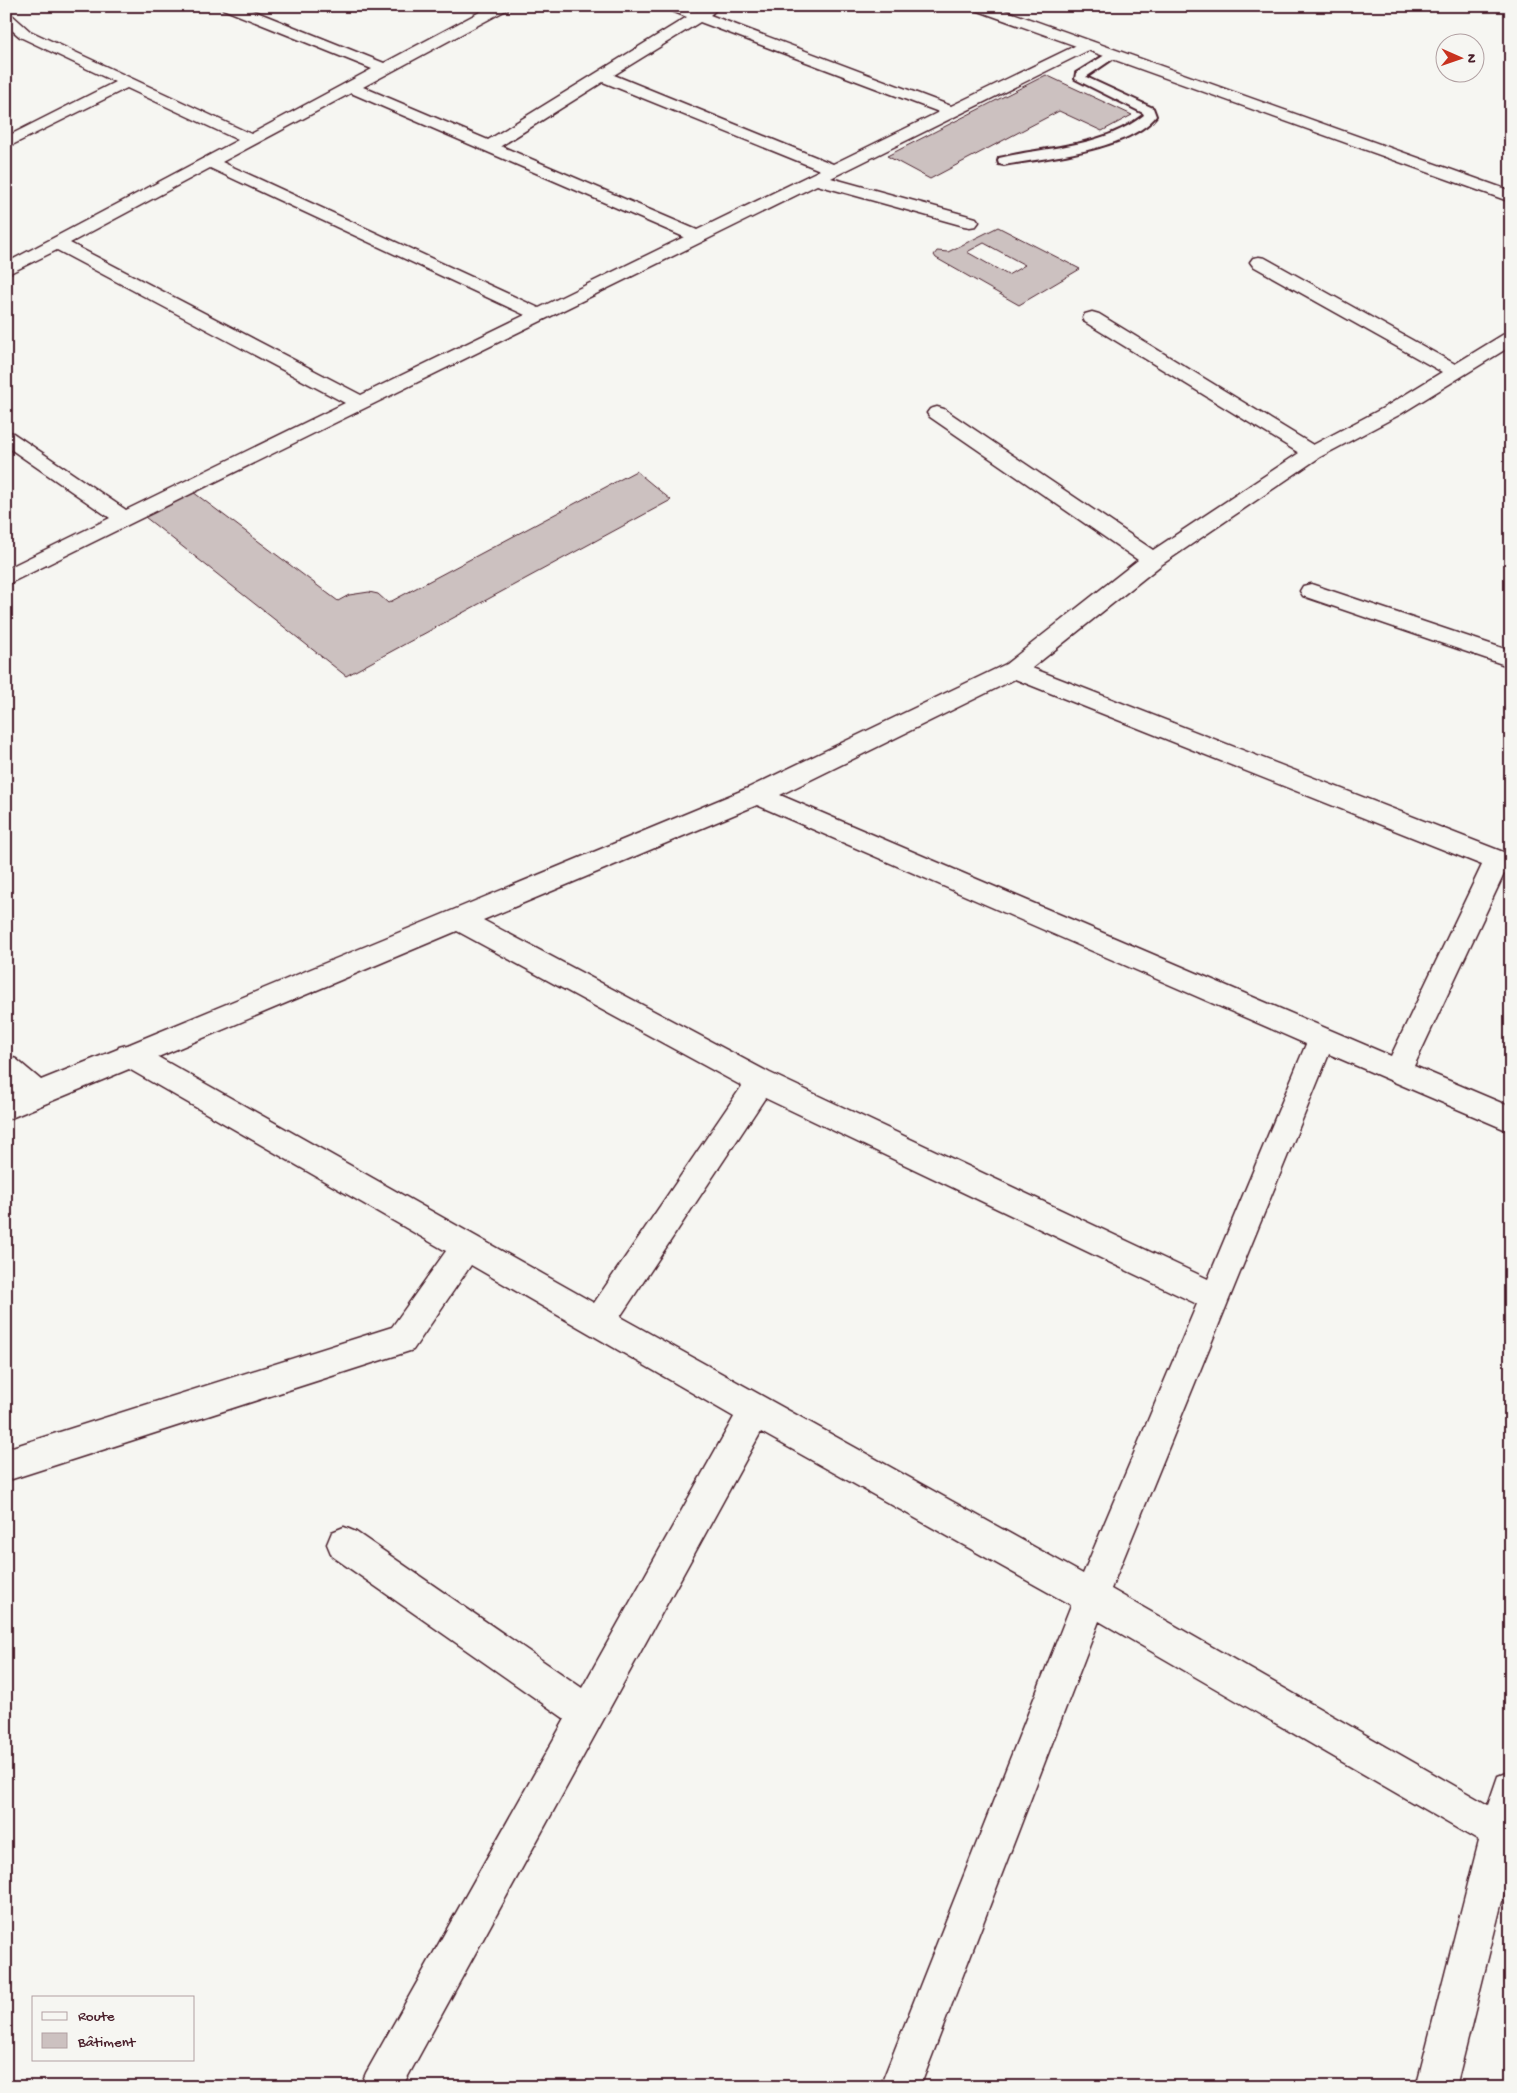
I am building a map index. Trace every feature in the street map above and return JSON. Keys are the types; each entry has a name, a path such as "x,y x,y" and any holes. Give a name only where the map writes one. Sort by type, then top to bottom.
{"street":[{"path":"228,6 385,69"},
{"path":"6,270 503,6"},
{"path":"672,6 952,112"},
{"path":"488,147 714,6"},
{"path":"978,6 1511,197"},
{"path":"258,18 274,10"},
{"path":"6,17 19,37 127,82 251,140"},
{"path":"6,578 1088,45"},
{"path":"602,76 834,170"},
{"path":"6,143 127,82"},
{"path":"351,87 698,237"},
{"path":"210,162 540,315"},
{"path":"815,179 970,222"},
{"path":"57,243 360,403"},
{"path":"1259,262 1454,371"},
{"path":"1092,318 1313,453"},
{"path":"6,1108 129,1055 757,795 1014,670 1152,560 1313,453 1392,411 1454,371 1511,338"},
{"path":"938,413 1152,560"},
{"path":"6,437 124,520"},
{"path":"1311,591 1511,659"},
{"path":"1014,670 1504,864 1398,1071"},
{"path":"757,795 1511,1120"},
{"path":"457,919 760,1082 1214,1297"},
{"path":"900,2087 1091,1597 1322,1039"},
{"path":"129,1055 598,1323 1091,1597 1505,1836"},
{"path":"6,1067 37,1094"},
{"path":"598,1323 760,1082"},
{"path":"6,1466 402,1339 466,1247"},
{"path":"380,2087 755,1411"},
{"path":"344,1544 587,1713"},
{"path":"1436,2087 1505,1836 1511,1789"}],"lane":[{"path":"1004,162 1103,142 1145,121 1150,116 1149,111 1081,79 1080,76 1113,54"}],"building":[{"path":"1046,75 1132,115 1102,131 1059,111 930,179 887,156"},
{"path":"998,227 1080,269 1019,305 936,258 934,255 937,251 948,252","holes":["984,243 1025,265 1008,275 967,252"]},
{"path":"636,471 671,500 346,676 145,517 193,492 338,601 349,595 369,592 378,594 388,603"}]}
